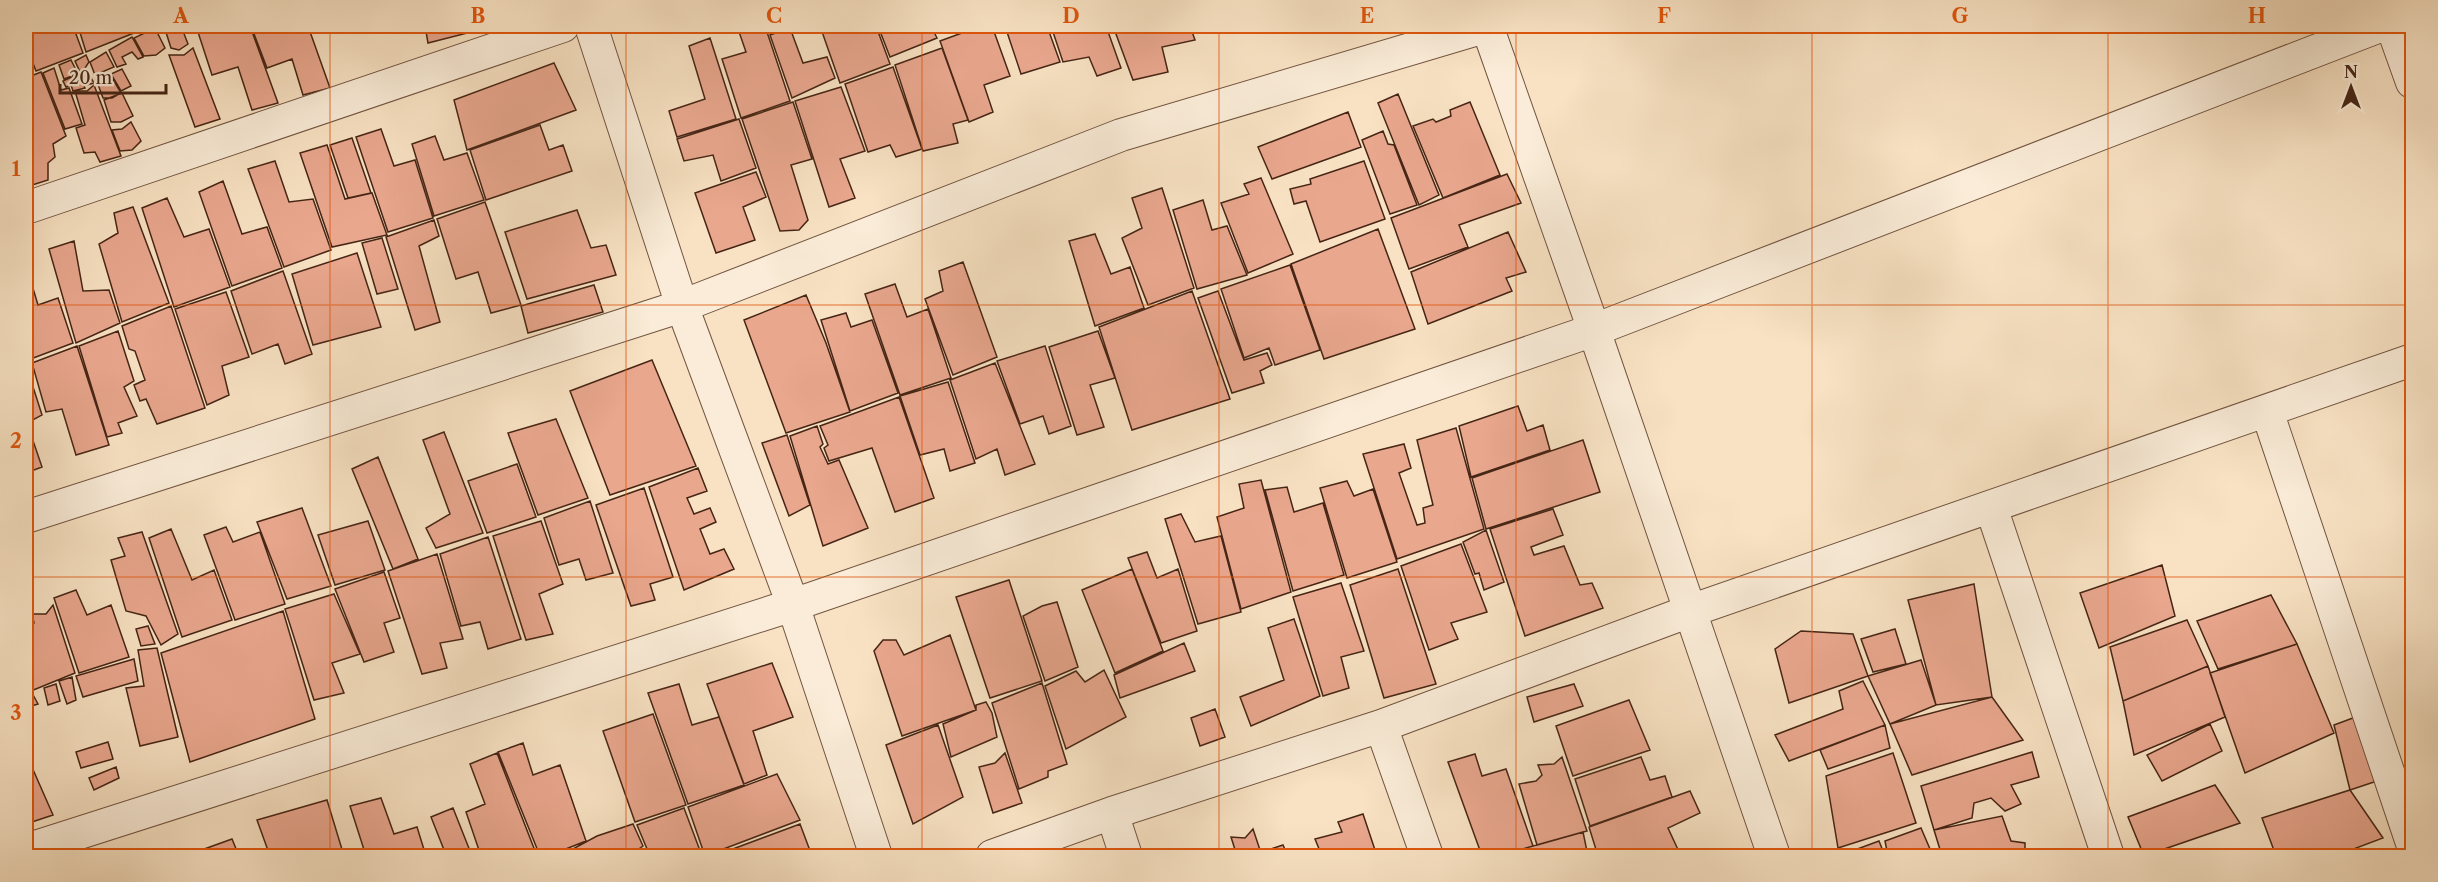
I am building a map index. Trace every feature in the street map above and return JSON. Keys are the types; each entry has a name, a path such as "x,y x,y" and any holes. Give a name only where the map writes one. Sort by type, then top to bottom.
{"street":[{"path":"26,208 563,26"},
{"path":"591,26 682,306 793,605 876,856"},
{"path":"26,517 682,306 1121,135 1487,26 1774,856"},
{"path":"26,850 793,605 1594,330 2380,26"},
{"path":"2392,26 2412,82"},
{"path":"992,856 1112,813 1381,726 1690,611 2412,360"},
{"path":"2267,411 2412,843"},
{"path":"1991,507 2108,856"},
{"path":"1381,726 1427,856"},
{"path":"1112,813 1126,856"}],"building":[{"path":"26,26 73,26 83,53 36,71 26,45"},
{"path":"78,26 131,26 134,33 86,52"},
{"path":"164,26 181,26 188,44 179,50 171,48"},
{"path":"196,26 250,26 278,103 252,110 238,67 212,75"},
{"path":"251,26 308,26 330,88 303,95 292,59 267,68"},
{"path":"425,26 478,26 479,30 428,43"},
{"path":"737,26 765,26 790,101 741,118 722,59 746,52"},
{"path":"820,26 876,26 890,64 840,83"},
{"path":"878,26 931,26 937,38 890,57"},
{"path":"981,26 992,26 1010,76 984,85 993,112 969,122 940,41"},
{"path":"1005,26 1047,26 1060,62 1021,74"},
{"path":"1051,26 1106,26 1121,68 1097,76 1089,57 1063,62"},
{"path":"1113,26 1190,26 1195,40 1162,47 1168,72 1133,80"},
{"path":"155,28 165,48 156,55 144,56 134,38"},
{"path":"790,28 803,63 827,57 835,78 792,98 770,35"},
{"path":"132,37 143,57 138,59 132,52 122,57 126,64 117,67 109,50"},
{"path":"710,38 736,119 677,137 669,111 705,99 689,46"},
{"path":"193,48 220,119 195,127 169,55 184,55"},
{"path":"942,48 968,120 953,124 958,143 923,151 895,65"},
{"path":"106,52 114,67 95,75 90,62"},
{"path":"86,55 89,62 85,68 94,83 86,85 75,61"},
{"path":"71,60 78,74 64,79 59,65"},
{"path":"554,63 576,110 467,150 454,100"},
{"path":"893,67 922,149 896,157 890,145 868,152 845,84"},
{"path":"54,68 61,90 69,88 82,124 65,129 43,73"},
{"path":"122,69 131,86 121,91 111,74"},
{"path":"41,72 66,136 53,144 55,157 48,163 48,180 26,187 26,78"},
{"path":"78,74 85,88 73,91 71,85 66,87 63,81"},
{"path":"110,74 121,93 112,98 103,98 96,79"},
{"path":"94,85 121,156 100,162 95,152 84,153 76,128 85,125 75,91 87,91"},
{"path":"841,87 865,151 840,159 855,198 829,207 795,101"},
{"path":"122,93 133,116 121,122 111,122 104,100"},
{"path":"1398,94 1439,195 1419,205 1378,103"},
{"path":"793,102 812,159 791,165 808,220 799,230 780,231 742,119"},
{"path":"1470,102 1500,175 1443,198 1413,126 1433,119 1436,122 1451,116 1450,110"},
{"path":"1348,112 1361,147 1272,179 1258,147"},
{"path":"739,119 756,168 721,181 713,155 684,161 677,139"},
{"path":"131,122 141,141 132,150 120,151 112,130 122,129"},
{"path":"540,125 549,150 563,145 572,171 486,200 470,150"},
{"path":"381,129 394,166 415,160 433,218 388,232 356,137"},
{"path":"1383,131 1388,144 1394,145 1417,205 1390,214 1362,140"},
{"path":"435,136 444,160 467,153 484,200 434,216 412,144"},
{"path":"352,138 371,193 348,198 330,145"},
{"path":"327,145 345,199 372,193 387,235 332,247 300,153"},
{"path":"275,161 289,202 313,199 331,250 284,267 248,169"},
{"path":"1364,161 1385,219 1320,242 1306,201 1294,204 1290,189 1311,184 1310,179"},
{"path":"756,172 766,197 743,207 755,240 716,253 695,193"},
{"path":"1507,174 1521,203 1459,225 1468,247 1409,269 1391,218"},
{"path":"1261,178 1293,254 1248,273 1221,203 1249,194 1244,184"},
{"path":"223,181 242,234 267,227 282,268 232,286 199,192"},
{"path":"1162,188 1194,288 1148,305 1122,238 1142,228 1132,198"},
{"path":"167,198 184,237 209,229 230,287 174,307 142,208"},
{"path":"1203,200 1212,230 1227,226 1247,275 1197,289 1173,210"},
{"path":"485,202 521,305 491,313 478,272 456,279 437,219"},
{"path":"133,207 169,303 122,322 99,244 118,233 114,213"},
{"path":"577,210 591,248 606,245 616,275 527,299 505,232"},
{"path":"434,220 439,236 419,246 440,322 415,330 386,237"},
{"path":"1378,229 1415,329 1324,359 1291,264"},
{"path":"1508,232 1526,272 1506,278 1512,291 1428,324 1411,272"},
{"path":"1095,234 1111,274 1130,267 1144,308 1095,326 1069,241"},
{"path":"382,238 398,289 377,294 362,243"},
{"path":"74,241 83,291 109,290 120,323 76,343 49,249"},
{"path":"357,253 381,327 313,345 292,274"},
{"path":"963,262 997,357 953,375 925,299 943,291 939,271"},
{"path":"26,265 38,305 58,298 73,343 28,360 26,353"},
{"path":"1290,265 1320,350 1275,365 1269,348 1244,358 1221,289"},
{"path":"283,271 312,354 285,364 278,344 252,354 231,291"},
{"path":"895,284 907,317 928,309 951,378 900,395 865,294"},
{"path":"594,285 603,312 528,333 521,306"},
{"path":"1192,291 1230,399 1132,430 1099,327"},
{"path":"1218,291 1244,360 1267,353 1272,365 1260,371 1264,383 1232,393 1198,298"},
{"path":"226,292 249,357 222,366 229,395 207,405 175,309"},
{"path":"806,295 826,343 850,412 786,433 744,320"},
{"path":"171,306 205,408 157,424 146,399 140,401 134,385 145,380 135,351 129,349 122,326"},
{"path":"846,313 851,327 872,320 898,393 850,411 821,320"},
{"path":"118,331 134,381 124,387 137,416 118,423 122,433 107,437 79,346"},
{"path":"1098,331 1115,378 1090,385 1104,427 1077,435 1049,347"},
{"path":"77,346 109,445 76,455 62,409 46,412 32,363"},
{"path":"1045,346 1071,426 1049,434 1043,416 1020,424 997,361"},
{"path":"652,360 696,466 610,495 570,391"},
{"path":"995,363 1035,464 1005,475 997,449 976,459 950,380"},
{"path":"26,365 42,415 27,423 42,467 26,473"},
{"path":"948,382 975,463 950,471 944,449 920,455 900,396"},
{"path":"899,397 934,498 895,512 872,448 829,461 824,448 828,445 820,426"},
{"path":"1518,406 1527,431 1543,425 1550,450 1471,477 1459,426"},
{"path":"556,419 588,498 538,515 508,433"},
{"path":"817,426 823,444 820,447 828,464 839,460 868,528 823,546 790,436"},
{"path":"1456,428 1484,529 1397,559 1363,454 1404,444 1411,468 1399,473 1417,525 1425,523 1423,508 1433,505 1417,440"},
{"path":"444,432 483,533 436,548 426,528 450,514 423,440"},
{"path":"787,435 810,505 789,516 762,443"},
{"path":"1583,440 1600,492 1486,529 1472,478"},
{"path":"378,457 418,559 393,569 352,469"},
{"path":"517,464 536,517 487,533 468,481"},
{"path":"698,468 707,491 687,498 694,514 710,508 716,522 700,529 710,554 724,549 734,569 684,590 649,487"},
{"path":"1261,480 1291,592 1241,609 1217,517 1244,508 1239,484"},
{"path":"1347,481 1354,496 1373,489 1397,562 1347,578 1320,488"},
{"path":"1287,487 1294,512 1323,503 1344,575 1293,591 1265,490"},
{"path":"644,488 673,577 650,584 655,600 631,606 596,505"},
{"path":"590,501 613,573 586,580 579,559 559,565 544,518"},
{"path":"302,508 331,586 287,599 257,522"},
{"path":"1553,509 1563,535 1531,547 1534,555 1564,546 1580,585 1592,583 1603,608 1525,636 1490,529"},
{"path":"1181,514 1195,542 1221,536 1241,612 1198,624 1165,519"},
{"path":"368,521 385,570 335,585 318,535"},
{"path":"541,521 563,584 539,594 553,634 526,640 493,536"},
{"path":"226,527 233,542 260,532 285,604 235,620 204,535"},
{"path":"171,529 192,580 214,570 232,620 182,637 149,538"},
{"path":"1486,530 1504,582 1484,590 1479,573 1475,574 1463,542"},
{"path":"142,532 178,634 161,645 146,616 126,611 111,560 125,556 118,538"},
{"path":"488,537 521,639 488,649 480,622 461,626 440,554"},
{"path":"1461,544 1487,612 1451,623 1458,639 1429,650 1401,566"},
{"path":"1147,552 1157,578 1178,569 1197,631 1161,643 1128,558"},
{"path":"437,554 463,639 440,643 447,668 422,674 388,571"},
{"path":"2162,565 2175,616 2099,648 2080,593"},
{"path":"1132,569 1163,651 1115,673 1082,590"},
{"path":"1398,569 1436,684 1384,698 1350,585"},
{"path":"384,572 400,618 384,623 394,652 364,662 335,589"},
{"path":"1009,580 1042,681 990,698 956,597"},
{"path":"1341,583 1364,651 1341,657 1349,688 1323,696 1293,597"},
{"path":"1974,584 1992,697 1936,705 1908,600"},
{"path":"76,590 87,615 111,605 129,657 79,673 54,598"},
{"path":"334,594 360,654 332,663 344,693 314,700 285,609"},
{"path":"2271,595 2297,644 2218,669 2197,621"},
{"path":"1057,602 1078,667 1045,681 1023,616 1042,606"},
{"path":"53,605 75,673 31,691 26,676 26,626 34,623 32,614 46,614"},
{"path":"283,611 315,719 190,762 161,653"},
{"path":"1294,619 1320,696 1251,726 1240,697 1284,680 1268,628"},
{"path":"2187,620 2208,666 2123,701 2110,647"},
{"path":"148,626 155,644 141,646 136,629"},
{"path":"1895,629 1906,664 1873,672 1861,639"},
{"path":"1801,631 1853,634 1868,676 1789,703 1775,649"},
{"path":"950,635 976,710 902,736 874,651 883,640 896,640 904,655"},
{"path":"1184,643 1195,671 1120,698 1114,675"},
{"path":"2297,644 2334,733 2245,773 2210,673"},
{"path":"157,648 178,737 140,746 126,688 144,686 138,650"},
{"path":"134,659 138,681 83,697 76,676"},
{"path":"1921,660 1936,705 1890,724 1868,676"},
{"path":"772,663 793,717 753,731 767,775 744,784 707,684"},
{"path":"2208,666 2225,717 2134,755 2123,701"},
{"path":"1104,670 1126,717 1066,749 1045,686 1076,671 1085,682"},
{"path":"72,677 76,700 67,704 59,681"},
{"path":"1863,681 1885,725 1789,761 1775,735 1843,709 1839,691"},
{"path":"1042,683 1067,764 1048,771 1048,777 1019,789 992,703"},
{"path":"56,684 60,701 48,705 44,688"},
{"path":"679,684 692,725 719,717 744,785 688,804 648,693"},
{"path":"1574,684 1583,706 1534,722 1527,697"},
{"path":"32,693 38,704 28,707 26,695"},
{"path":"1992,697 2023,740 1912,775 1890,724"},
{"path":"1629,700 1650,750 1573,776 1556,726"},
{"path":"986,702 992,713 997,737 951,757 943,724 976,710 976,705"},
{"path":"1215,709 1225,737 1200,746 1191,718"},
{"path":"653,714 686,805 635,822 603,731"},
{"path":"2361,715 2383,779 2350,790 2334,725"},
{"path":"2210,724 2222,751 2162,781 2147,755"},
{"path":"938,725 963,797 913,824 886,745"},
{"path":"1885,725 1890,748 1828,769 1820,750"},
{"path":"108,742 113,759 81,768 76,752"},
{"path":"523,743 533,775 560,765 586,841 548,856 540,856 498,752"},
{"path":"2032,752 2039,777 2011,785 2021,804 2005,811 1991,798 1974,803 1972,818 1934,830 1921,786"},
{"path":"497,753 537,856 481,856 466,812 485,804 470,764"},
{"path":"1005,753 1022,803 993,813 979,767 995,763"},
{"path":"1893,753 1916,823 1838,848 1826,776"},
{"path":"1475,754 1482,776 1506,769 1533,846 1498,856 1482,856 1448,762"},
{"path":"1562,757 1587,831 1537,845 1519,784 1536,781 1542,775 1538,765 1554,764"},
{"path":"1641,757 1650,780 1665,776 1672,797 1590,826 1575,779"},
{"path":"31,765 53,815 26,824 26,767"},
{"path":"116,767 119,778 94,790 89,778"},
{"path":"2412,770 2412,799 2404,773"},
{"path":"777,774 800,820 705,856 688,807"},
{"path":"2215,785 2240,823 2144,856 2128,817"},
{"path":"2350,790 2383,838 2335,856 2276,856 2262,818"},
{"path":"1690,791 1700,813 1668,828 1681,856 1598,856 1589,827"},
{"path":"381,798 394,834 417,827 426,856 366,856 350,806"},
{"path":"327,800 344,856 270,856 257,820"},
{"path":"453,808 472,856 444,856 446,855 431,817"},
{"path":"684,808 702,856 650,856 637,825"},
{"path":"1363,814 1377,856 1322,856 1315,839 1342,832 1338,822"},
{"path":"2002,816 2011,841 2025,843 2025,856 1942,856 1934,830"},
{"path":"633,824 643,846 633,853 634,856 571,856 569,851 597,836"},
{"path":"800,824 812,856 714,856"},
{"path":"1921,828 1933,856 1888,856 1885,841"},
{"path":"1253,829 1262,856 1237,856 1231,837 1245,838"},
{"path":"1583,832 1588,856 1498,856 1533,846"},
{"path":"232,839 239,856 198,856 196,852"},
{"path":"1879,841 1885,856 1841,855"},
{"path":"1283,845 1288,856 1264,856 1262,852"}]}
